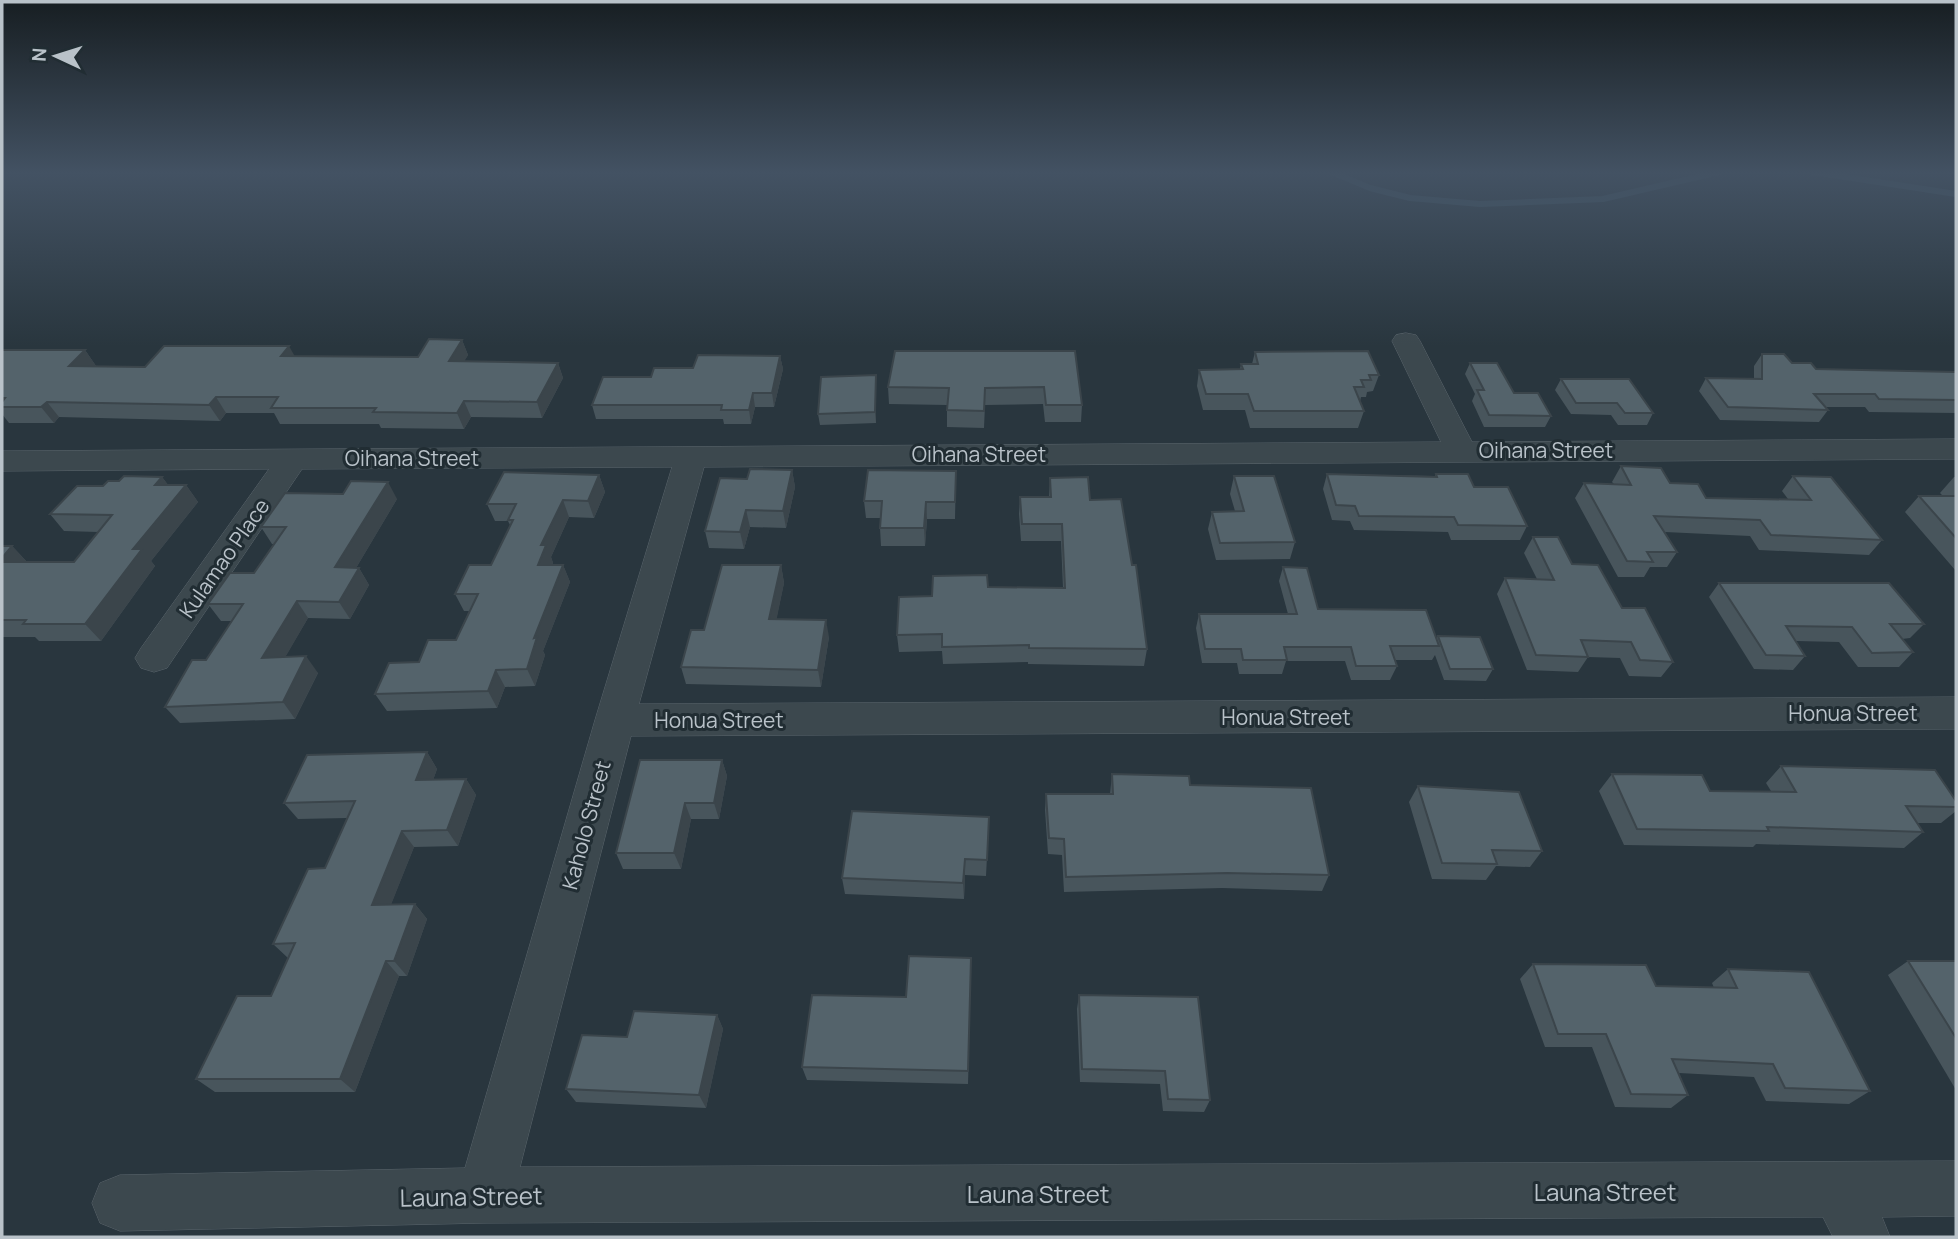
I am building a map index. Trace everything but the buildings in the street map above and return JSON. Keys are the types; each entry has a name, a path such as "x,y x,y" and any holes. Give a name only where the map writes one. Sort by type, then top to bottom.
{"street":[{"path":"1406,341 1460,450"},
{"name":"Oihana Street","path":"2,461 1956,449"},
{"name":"Kaholo Street","path":"485,1195 615,720 691,456"},
{"name":"Kulamao Place","path":"155,657 293,459"},
{"name":"Honua Street","path":"615,720 1956,713"},
{"name":"Launa Street","path":"120,1203 485,1195 1851,1214 1956,1189"}]}
